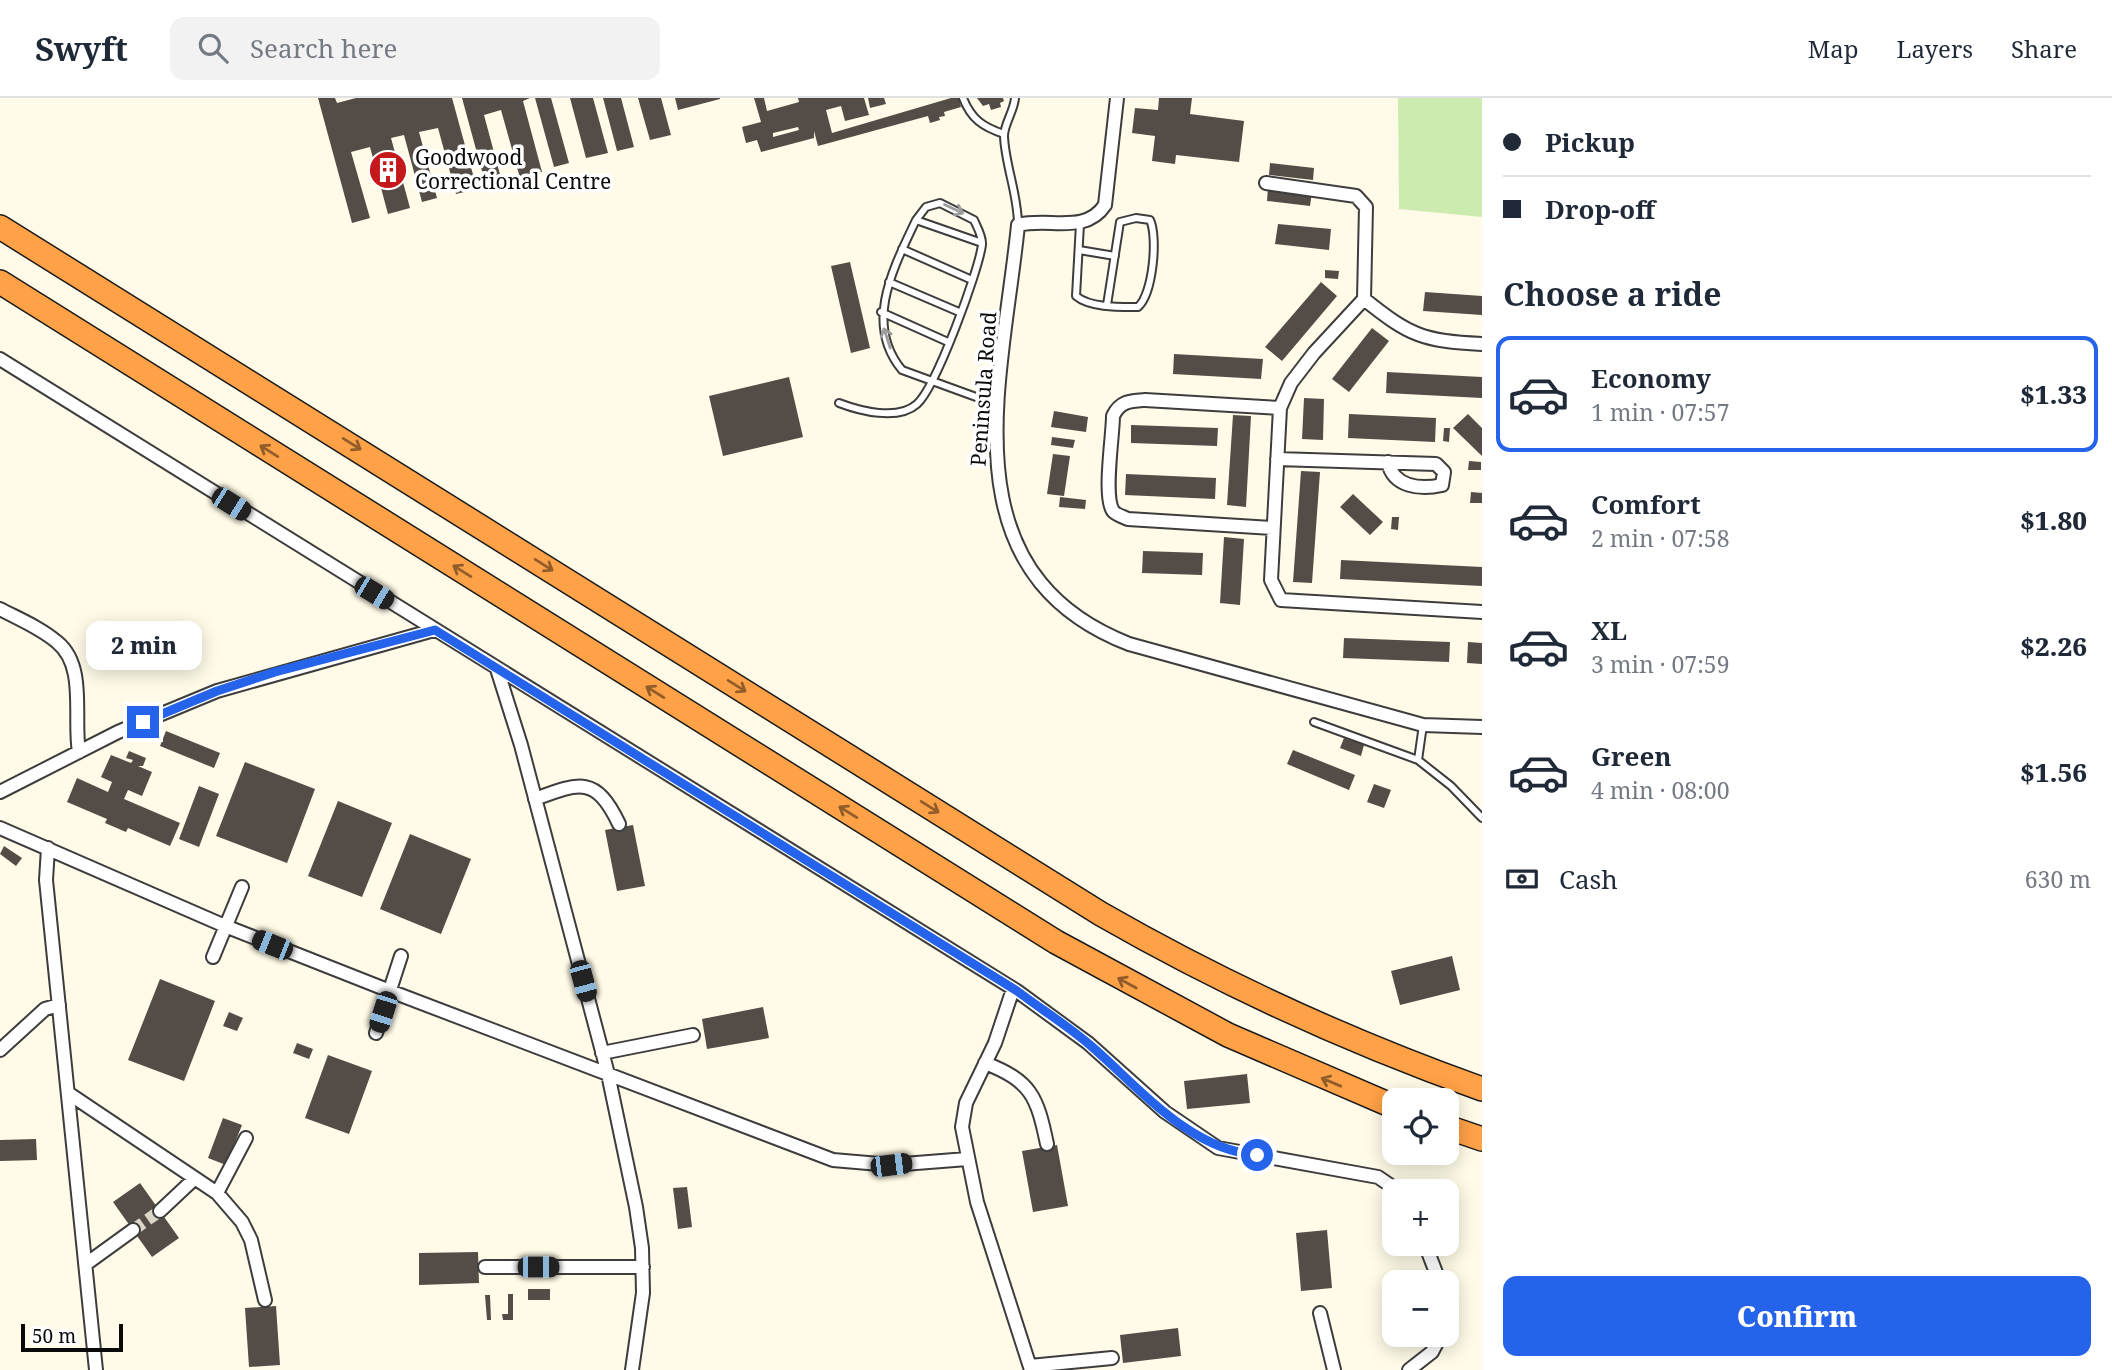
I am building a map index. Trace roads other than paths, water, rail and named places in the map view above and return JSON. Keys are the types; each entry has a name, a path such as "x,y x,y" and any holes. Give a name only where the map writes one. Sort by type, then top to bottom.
{"highway":[{"path":"0,210 294,408"},
{"path":"0,227 1133,932 1306,1019 1482,1089"},
{"path":"0,282 1056,943 1217,1030 1382,1101"},
{"path":"0,299 194,403"},
{"path":"1459,1131 1482,1139"}],"street":[{"path":"1018,225 1032,222 1080,224 1098,215 1105,205 1117,98"},
{"path":"1266,183 1356,197 1363,201 1366,207 1364,299 1307,363 1292,383 1280,408 1271,580 1281,600 1482,612"},
{"name":"Peninsula Road","path":"1018,225 998,405 996,470 1004,515 1018,547 1037,577 1073,613 1112,638 1151,652 1423,725 1482,727"},
{"path":"1364,299 1409,332 1430,340 1482,344"},
{"path":"0,359 1013,989 1088,1043 1165,1112 1218,1148 1382,1180"},
{"path":"1273,528 1128,519 1119,515 1113,510 1110,497 1113,416 1117,407 1126,401 1145,400 1280,408"},
{"path":"1277,459 1388,462"},
{"path":"0,609 59,643 68,655 74,668 75,729 79,752"},
{"path":"0,792 79,752 217,691 435,630"},
{"path":"497,668 535,799 608,1074 636,1207 643,1267 642,1310 632,1370"},
{"path":"535,799 576,786 591,788 611,805 619,824"},
{"path":"0,828 225,926 833,1160 891,1165 967,1159"},
{"path":"48,848 46,880 95,1364 89,1370"},
{"path":"212,957 242,887"},
{"path":"376,1033 401,956"},
{"path":"1013,989 985,1063 966,1103 962,1127 977,1202 1030,1368 1112,1357"},
{"path":"0,1050 46,1009 59,1005"},
{"path":"602,1054 692,1035"},
{"path":"985,1063 1022,1080 1033,1097 1047,1144"},
{"path":"68,1093 115,1122 193,1180 217,1193 235,1213 251,1240 265,1300"},
{"path":"217,1193 246,1138"},
{"path":"160,1211 193,1180"},
{"path":"86,1264 132,1230"},
{"path":"485,1267 643,1267"},
{"path":"1320,1314 1334,1370"},
{"path":"1409,1370 1435,1347"}],"lane":[{"path":"963,98 973,118 985,127 1004,134"},
{"name":"Peninsula Road","path":"1015,98 1013,113 1004,134 1018,202 1018,225"},
{"path":"839,403 856,409 904,412 918,404 932,382 972,279 982,243 974,220 940,203 926,206 916,220 889,282 881,312 894,361 908,373 932,382 998,405"},
{"path":"1080,224 1076,296 1086,302 1107,305 1139,307 1144,302 1155,239 1150,220 1136,218 1120,222 1107,305"},
{"path":"916,220 982,243"},
{"path":"902,249 972,279"},
{"path":"1079,250 1115,256"},
{"path":"889,282 959,312"},
{"path":"881,312 948,342"},
{"path":"1314,722 1418,760 1451,786 1482,818"},
{"path":"1418,760 1423,725"}],"tunnel":[{"path":"133,1230 160,1211"}],"place":[{"name":"Goodwood Correctional Centre","path":"388,170"}]}
